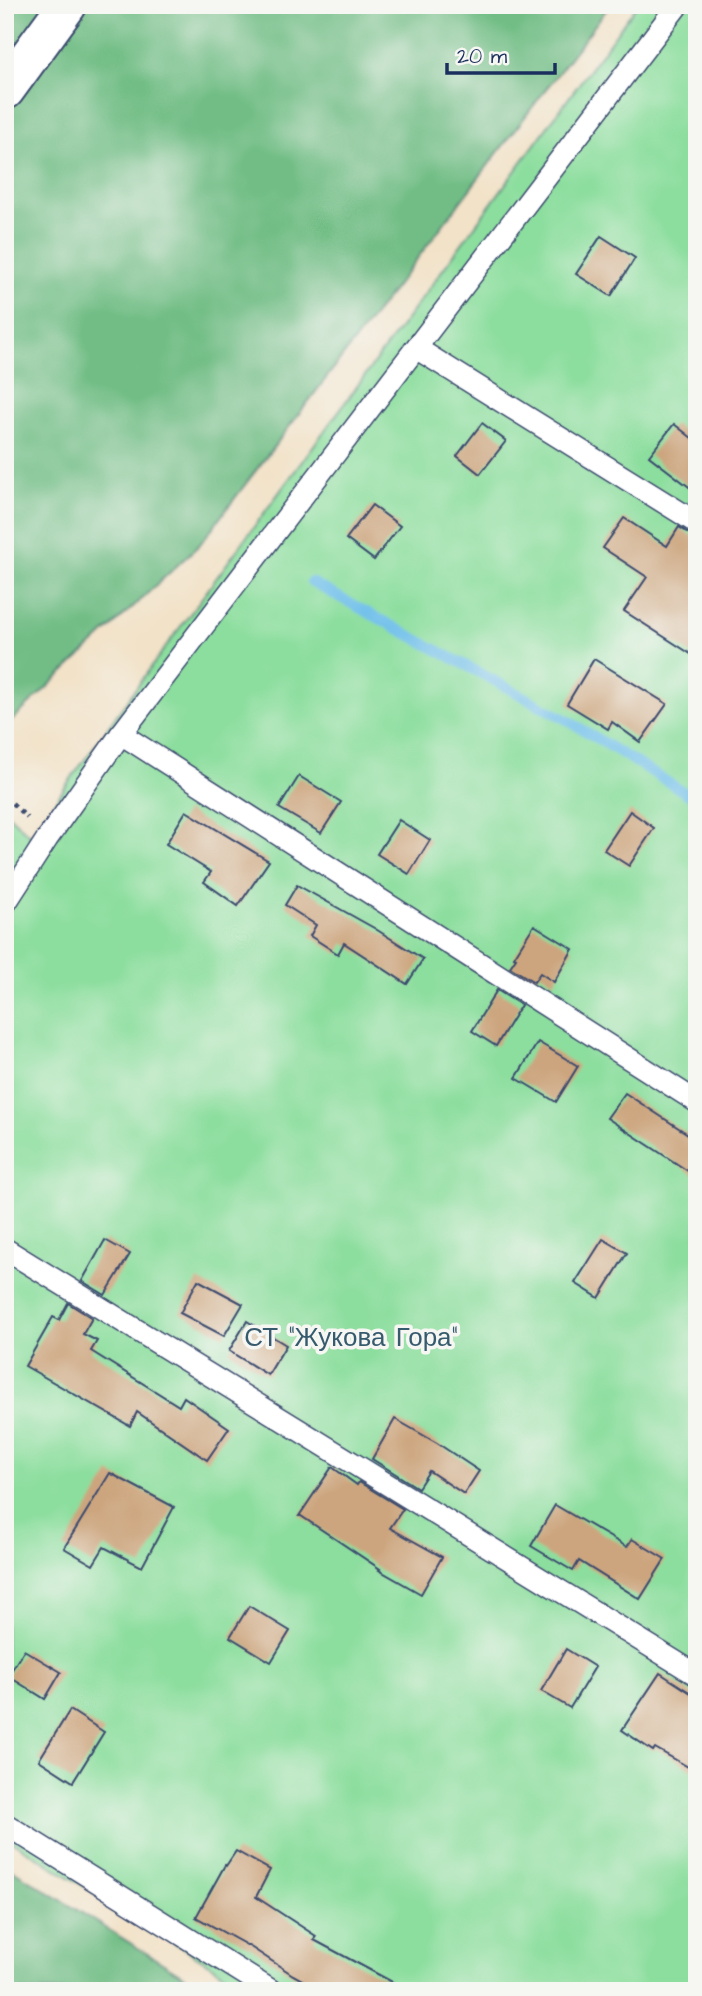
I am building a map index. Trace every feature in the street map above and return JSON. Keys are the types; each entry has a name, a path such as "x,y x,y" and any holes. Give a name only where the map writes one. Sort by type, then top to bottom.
{"street":[{"path":"5,90 66,5"}],"lane":[{"path":"5,904 121,734 678,5"},
{"path":"416,348 697,523"},
{"path":"121,734 697,1102"},
{"path":"5,1249 697,1675"},
{"path":"5,1824 272,1991"}],"green space":[{"path":"5,5 610,5 200,544 5,727"},
{"name":"СТ \"Жукова Гора\"","path":"637,5 697,5 697,1991 252,1991 5,1837 5,811 30,836"},
{"path":"5,1865 207,1991 5,1991"}],"building":[{"path":"601,236 635,258 611,296 576,274"},
{"path":"482,423 506,441 480,474 457,456"},
{"path":"674,424 697,442 697,493 649,456"},
{"path":"372,505 400,526 374,560 346,539"},
{"path":"624,518 667,546 679,527 697,539 697,658 624,611 647,577 603,548"},
{"path":"594,659 667,704 640,742 612,722 608,729 567,704"},
{"path":"299,776 341,802 321,833 279,808"},
{"path":"186,811 269,861 238,906 204,882 211,872 166,844"},
{"path":"630,811 654,828 629,866 604,850"},
{"path":"399,820 430,840 409,874 377,854"},
{"path":"297,885 423,959 407,984 344,943 338,954 310,936 316,925 285,905"},
{"path":"534,925 573,949 554,982 540,973 534,982 510,967"},
{"path":"497,990 521,1005 496,1046 472,1031"},
{"path":"538,1042 578,1066 556,1102 516,1078"},
{"path":"625,1093 697,1140 697,1177 607,1118"},
{"path":"603,1239 627,1253 599,1298 575,1283"},
{"path":"105,1240 130,1254 105,1295 82,1281"},
{"path":"198,1280 243,1304 224,1336 180,1313"},
{"path":"68,1303 92,1318 83,1334 97,1341 91,1351 179,1406 184,1397 229,1428 207,1460 137,1412 130,1426 25,1366 53,1317 59,1320"},
{"path":"247,1321 286,1345 268,1375 229,1351"},
{"path":"395,1419 479,1471 464,1494 429,1471 418,1488 372,1459"},
{"path":"332,1467 357,1485 359,1482 403,1509 390,1528 442,1557 421,1594 379,1570 299,1516"},
{"path":"110,1473 174,1507 142,1567 104,1547 93,1565 64,1548"},
{"path":"555,1505 627,1547 632,1539 665,1559 640,1599 579,1561 573,1571 531,1546"},
{"path":"249,1606 290,1631 271,1662 230,1637"},
{"path":"566,1649 595,1667 570,1708 541,1691"},
{"path":"24,1650 61,1672 45,1699 8,1676"},
{"path":"660,1673 697,1697 697,1772 655,1748 653,1751 622,1730"},
{"path":"70,1710 104,1732 73,1782 39,1760"},
{"path":"236,1851 270,1870 256,1897 316,1936 314,1940 409,1991 322,1991 196,1917 225,1865"}],"waterway":[{"path":"311,582 567,720 697,800"}]}
